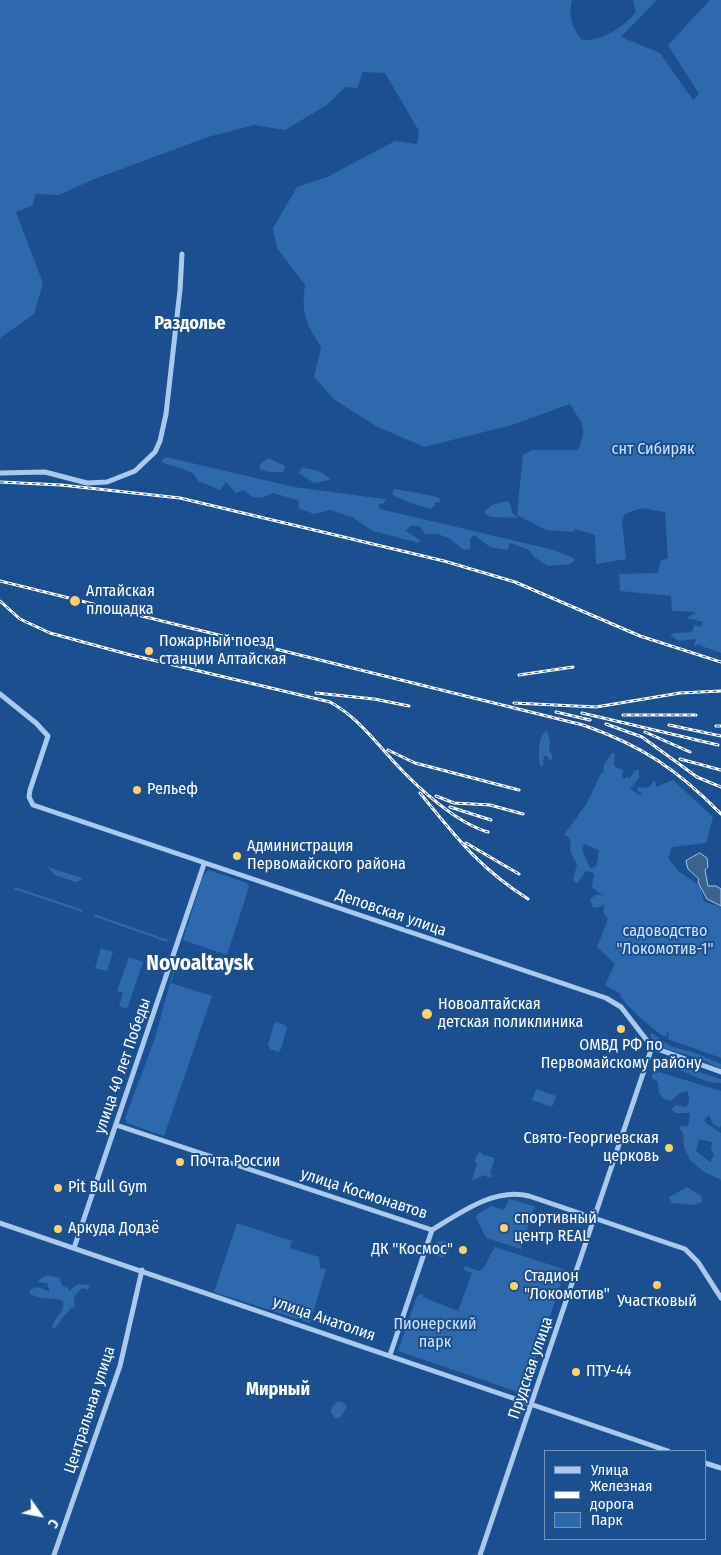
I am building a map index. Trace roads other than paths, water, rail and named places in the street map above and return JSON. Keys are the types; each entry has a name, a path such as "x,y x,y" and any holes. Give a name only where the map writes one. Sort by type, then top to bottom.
{"street":[{"path":"0,473 45,472 87,483 107,482 135,471 158,447 166,414 182,254"},
{"name":"Деповская улица","path":"0,694 26,714 48,736 30,790 29,797 33,805 612,1001 621,1007 652,1047"},
{"name":"улица 40 лет Победы","path":"74,1248 204,864"},
{"path":"652,1047 721,1072"},
{"name":"Прудская улица","path":"480,1555 596,1218 652,1047"},
{"name":"улица Космонавтов","path":"116,1125 432,1230 475,1206 510,1194 529,1196 685,1249 698,1262 721,1298"},
{"name":"улица Анатолия","path":"0,1223 665,1450"},
{"path":"390,1355 432,1230"},
{"name":"Центральная улица","path":"54,1555 120,1366 142,1270"},
{"path":"706,1463 721,1468"}],"railway":[{"path":"0,482 61,485 180,498 444,561 515,582 640,636 721,662"},
{"path":"0,581 583,725 623,741 658,760 689,784 721,814"},
{"path":"0,601 20,619 50,633 127,654 330,702 357,722 404,772 450,813 488,832"},
{"path":"519,675 573,667"},
{"path":"514,703 596,707 680,693 721,691"},
{"path":"316,693 374,699 409,706"},
{"path":"556,712 590,720"},
{"path":"582,713 718,745"},
{"path":"623,715 696,715"},
{"path":"606,724 642,737 697,777 721,787"},
{"path":"669,725 721,736"},
{"path":"716,726 721,726"},
{"path":"645,732 690,752"},
{"path":"388,750 415,763 519,790"},
{"path":"680,759 721,770"},
{"path":"420,793 469,851 495,875 528,899"},
{"path":"436,796 454,803 490,805 523,814"},
{"path":"450,807 491,820"},
{"path":"466,843 519,874"}],"place":[{"name":"Алтайская площадка","path":"75,601"},
{"name":"Пожарный поезд станции Алтайская","path":"149,651"},
{"name":"Рельеф","path":"137,790"},
{"name":"Администрация Первомайского района","path":"237,856"},
{"name":"Новоалтайская детская поликлиника","path":"427,1014"},
{"name":"ОМВД РФ по Первомайскому району","path":"621,1029"},
{"name":"Свято-Георгиевская церковь","path":"669,1148"},
{"name":"Почта России","path":"180,1162"},
{"name":"Pit Bull Gym","path":"58,1188"},
{"name":"спортивный центр REAL","path":"504,1228"},
{"name":"Аркуда Додзё","path":"58,1229"},
{"name":"ДК \"Космос\"","path":"463,1250"},
{"name":"Участковый","path":"657,1285"},
{"name":"Стадион \"Локомотив\"","path":"514,1286"},
{"name":"ПТУ-44","path":"576,1372"}],"district":[{"name":"Раздолье","path":"190,324"},
{"name":"Novoaltaysk","path":"200,964"},
{"name":"Мирный","path":"278,1390"}],"park label":[{"name":"снт Сибиряк","path":"653,450"},
{"name":"садоводство \"Локомотив-1\"","path":"665,941"},
{"name":"Пионерский парк","path":"435,1334"}]}
